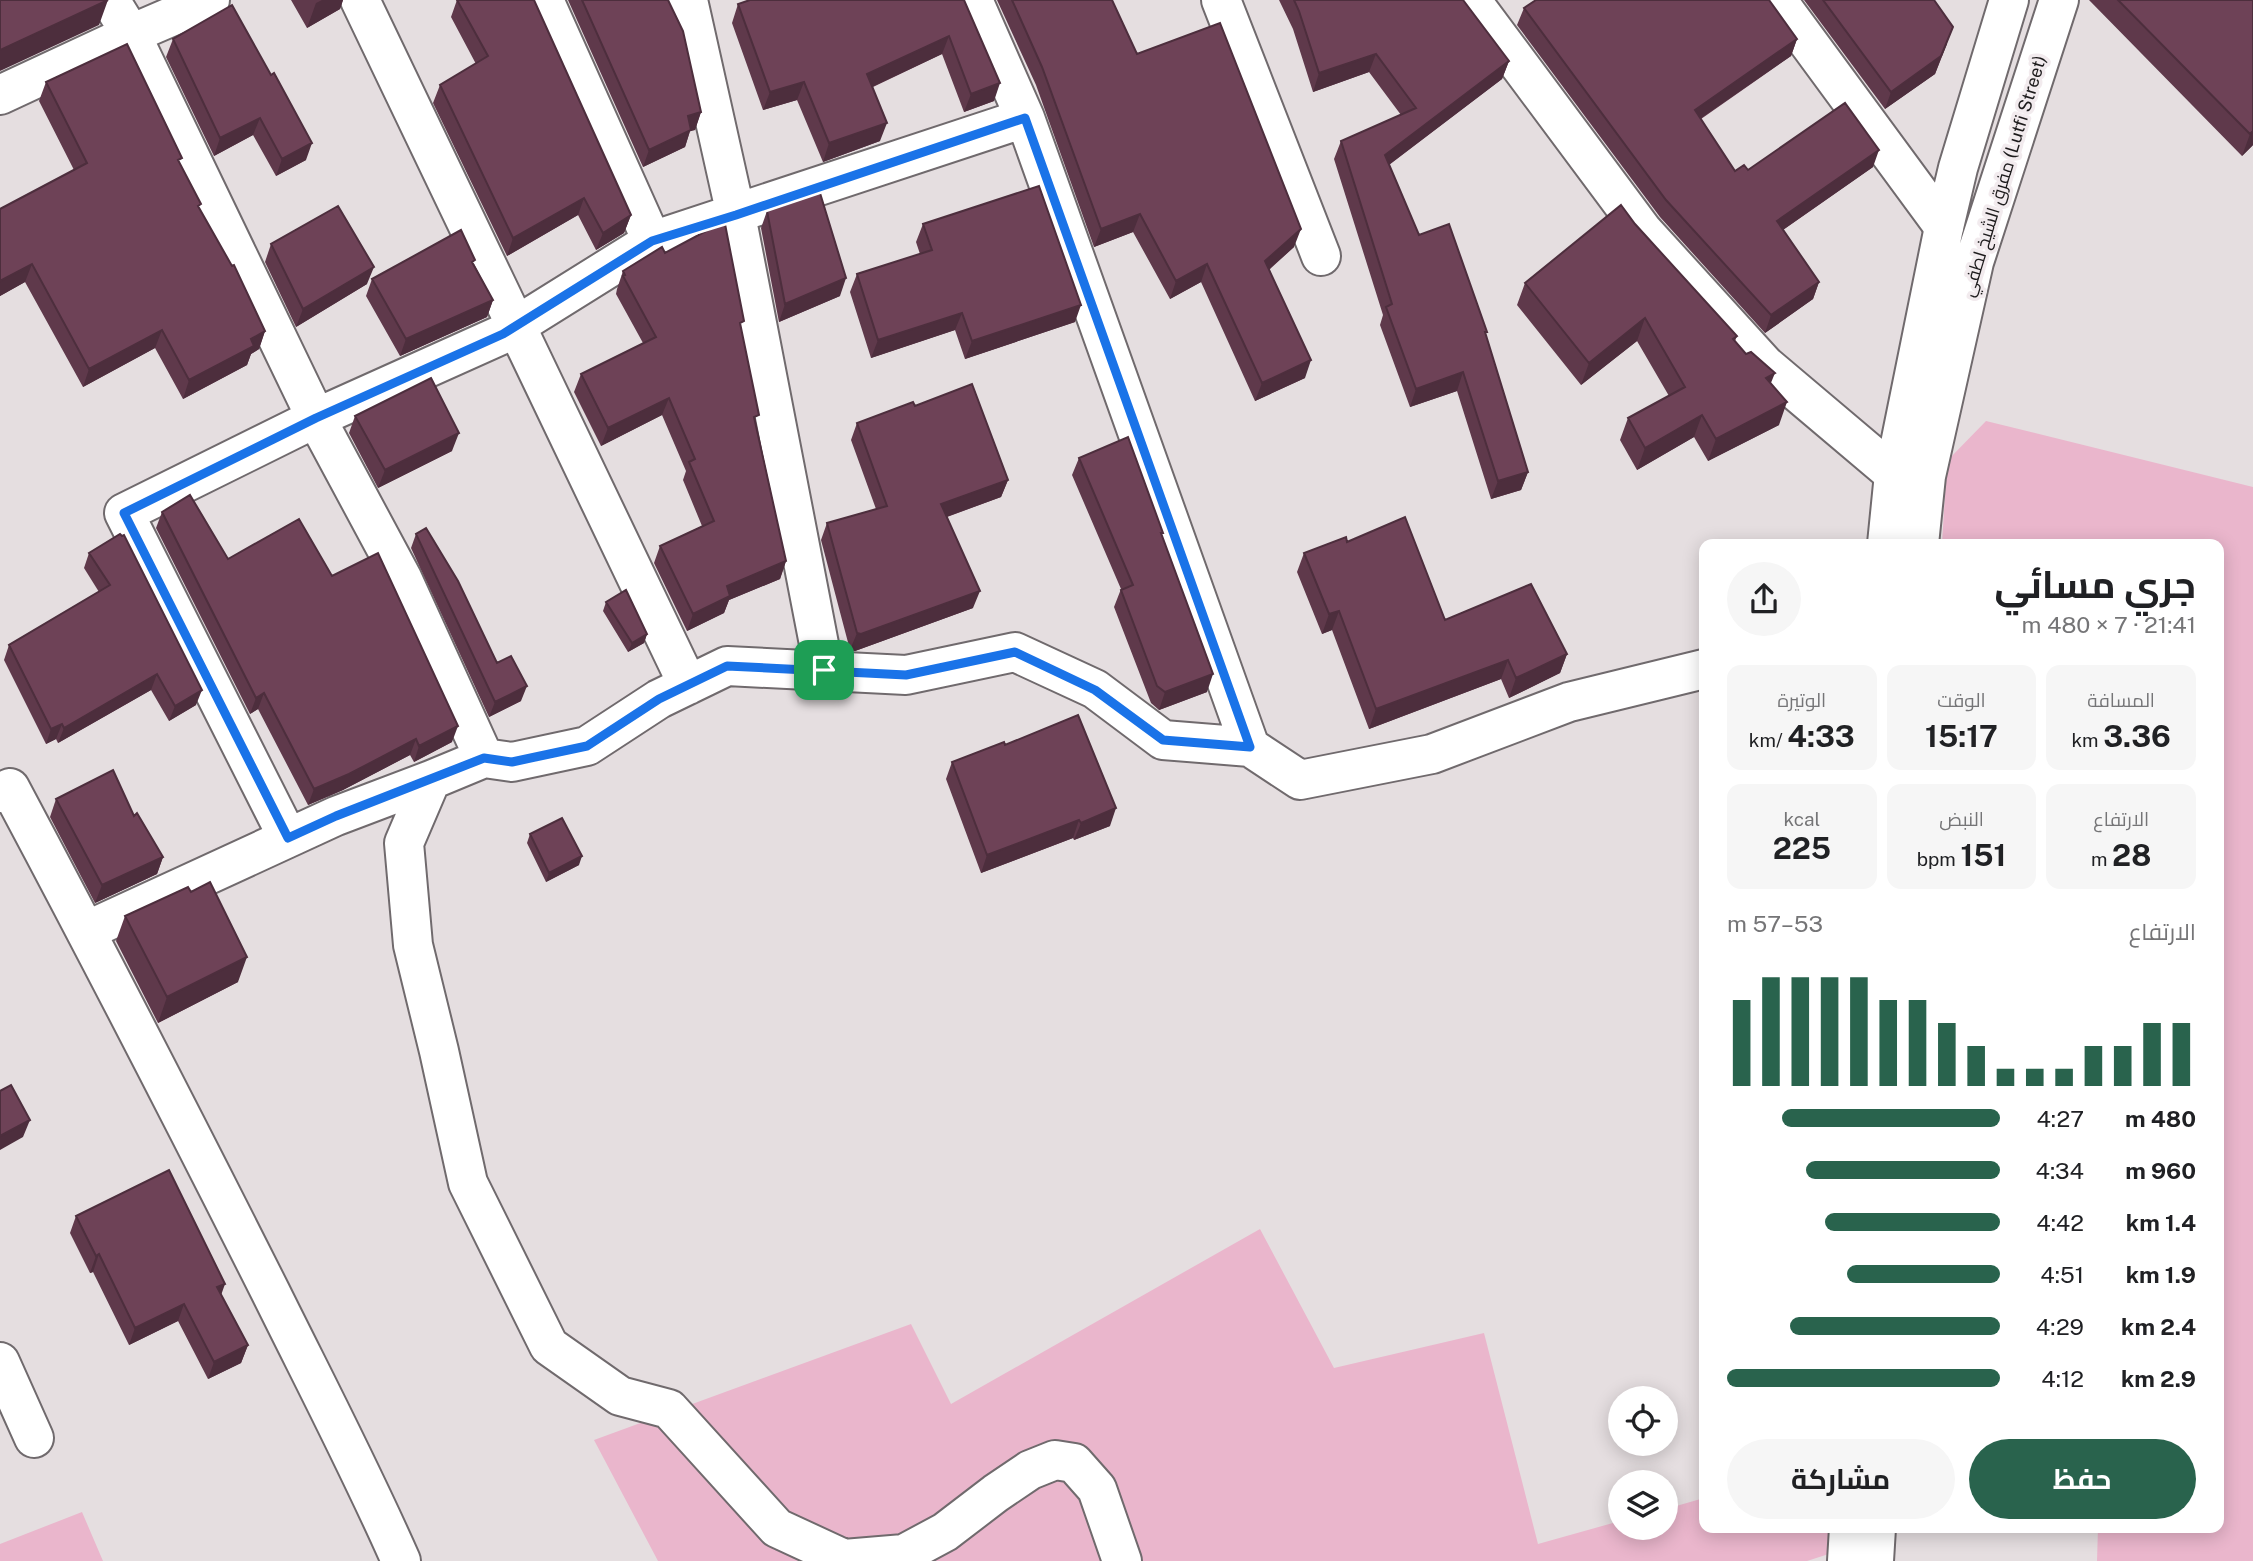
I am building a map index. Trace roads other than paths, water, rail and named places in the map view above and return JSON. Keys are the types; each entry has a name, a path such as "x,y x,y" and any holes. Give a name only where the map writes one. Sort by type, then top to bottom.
{"street":[{"path":"110,0 131,34 316,418 402,578 484,758"},
{"path":"0,95 210,0"},
{"path":"360,0 688,685"},
{"path":"544,0 652,241"},
{"path":"688,0 736,215 824,670"},
{"path":"973,0 1025,118 1250,747"},
{"path":"1221,0 1321,256"},
{"path":"1471,0 1643,231 1765,365 1910,475 1918,539"},
{"path":"1777,0 1944,227"},
{"path":"1889,539 1910,475 1944,227 1958,168 2010,0"},
{"name":"مفرق الشيخ لطفي (Lutfi Street)","path":"1910,475 1974,262 2059,0"},
{"path":"288,838 124,513 316,418 503,334 652,241 1025,118"},
{"path":"86,931 336,816 484,758 512,762 587,746 659,699 727,666 906,675 1015,652 1095,690 1163,740 1250,747 1300,780 1432,754 1569,702 1699,670"},
{"path":"431,780 404,843 413,945 468,1183 549,1346 620,1396 669,1409 777,1528 844,1559 904,1554 945,1532 1030,1470 1055,1460 1074,1463 1097,1489 1122,1561"},
{"path":"3,783 86,931 288,1326 401,1561"},
{"path":"0,1362 34,1438"},
{"path":"1851,1533 1860,1554"}]}
